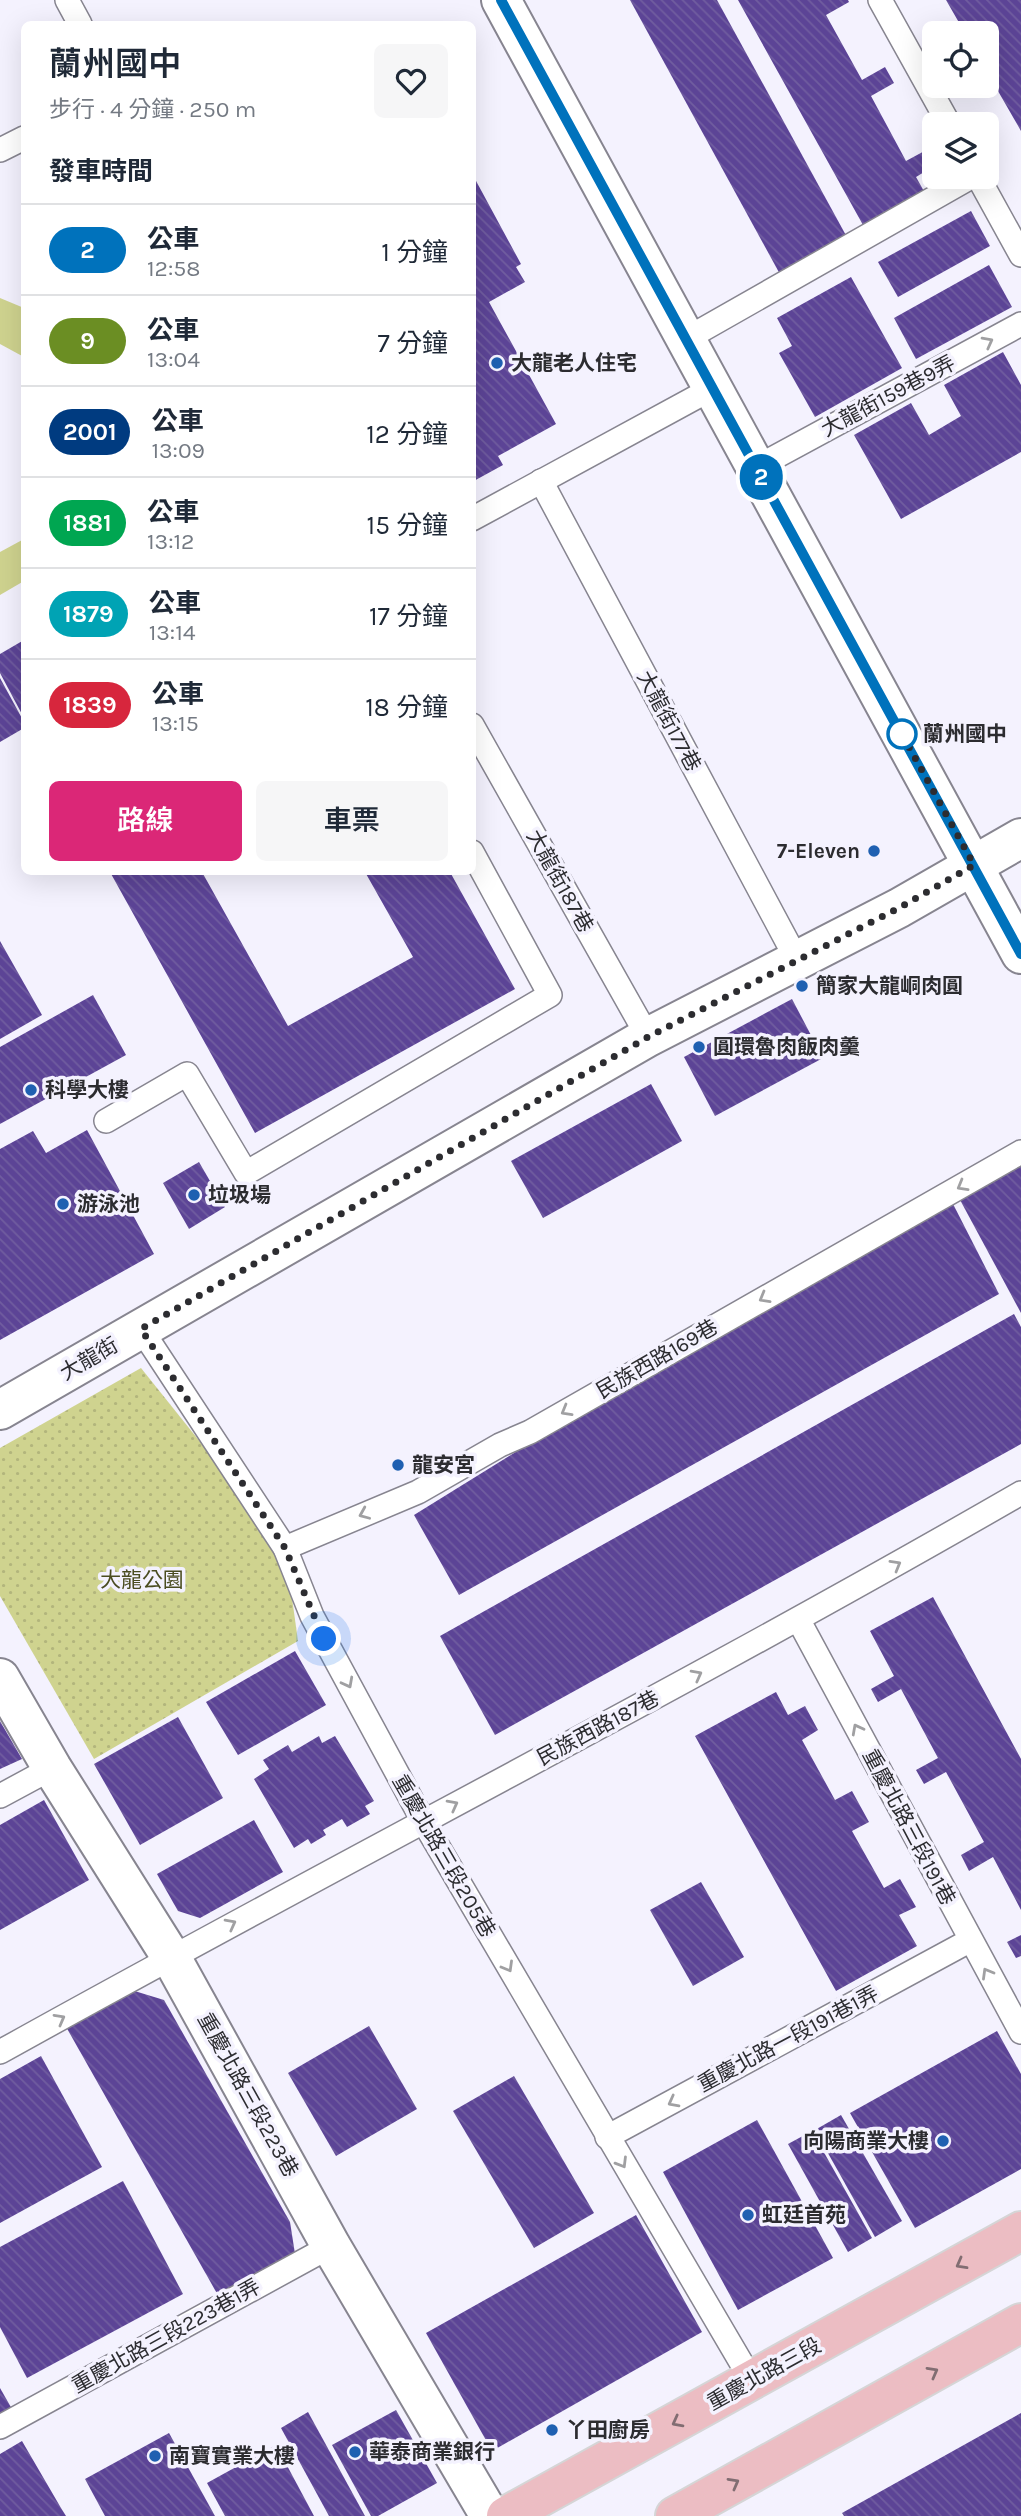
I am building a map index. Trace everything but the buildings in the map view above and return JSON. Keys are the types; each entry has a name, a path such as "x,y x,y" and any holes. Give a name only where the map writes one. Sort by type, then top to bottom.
{"main road":[{"name":"重慶北路三段","path":"506,2516 1021,2231"},
{"path":"675,2516 1021,2323"}],"street":[{"path":"502,0 1021,954"},
{"name":"大龍街","path":"0,1410 648,1037 797,960 1021,838"},
{"name":"重慶北路三段223巷","path":"0,1678 52,1768 171,1957 331,2246 490,2516"}],"lane":[{"path":"67,0 78,21"},
{"path":"880,0 941,112"},
{"path":"0,150 21,140"},
{"path":"686,339 950,189"},
{"path":"985,189 1021,255"},
{"name":"大龍街159巷9弄","path":"755,468 1021,324"},
{"path":"476,517 713,387"},
{"name":"大龍街177巷","path":"541,481 797,960"},
{"name":"大龍街187巷","path":"476,731 648,1037"},
{"path":"106,1121 187,1074 246,1173 550,995 476,859"},
{"name":"民族西路169巷","path":"285,1548 418,1492 530,1432 1021,1152"},
{"name":"重慶北路三段205巷","path":"141,1329 285,1548 312,1616 423,1821 752,2381"},
{"name":"民族西路187巷","path":"0,2052 171,1957 799,1620 1021,1493"},
{"name":"重慶北路三段191巷","path":"799,1620 1021,2032"},
{"path":"0,1796 52,1768"},
{"name":"重慶北路一段191巷1弄","path":"607,2137 970,1941"},
{"name":"重慶北路三段223巷1弄","path":"0,2427 331,2246"}],"green space":[{"path":"0,298 21,307 21,355 0,344"},
{"path":"21,541 21,583 0,595 0,552"},
{"name":"大龍公園","path":"141,1368 285,1548 298,1641 94,1759 0,1596 0,1448"}],"bus line":[{"name":"2","path":"501,0 1021,954"}],"place":[{"name":"大龍老人住宅","path":"497,363"},
{"name":"蘭州國中","path":"902,734"},
{"name":"7-Eleven","path":"874,851"},
{"name":"簡家大龍峒肉圓","path":"802,986"},
{"name":"圓環魯肉飯肉羹","path":"699,1047"},
{"name":"科學大樓","path":"31,1090"},
{"name":"垃圾場","path":"194,1195"},
{"name":"游泳池","path":"63,1204"},
{"name":"龍安宮","path":"398,1465"},
{"name":"向陽商業大樓","path":"943,2141"},
{"name":"虹廷首苑","path":"748,2215"},
{"name":"丫田廚房","path":"552,2430"},
{"name":"華泰商業銀行","path":"355,2452"},
{"name":"南寶實業大樓","path":"155,2456"}],"route":[{"path":"324,1639 285,1548 141,1329 648,1037 899,908 974,865 897,725 902,734"}]}
